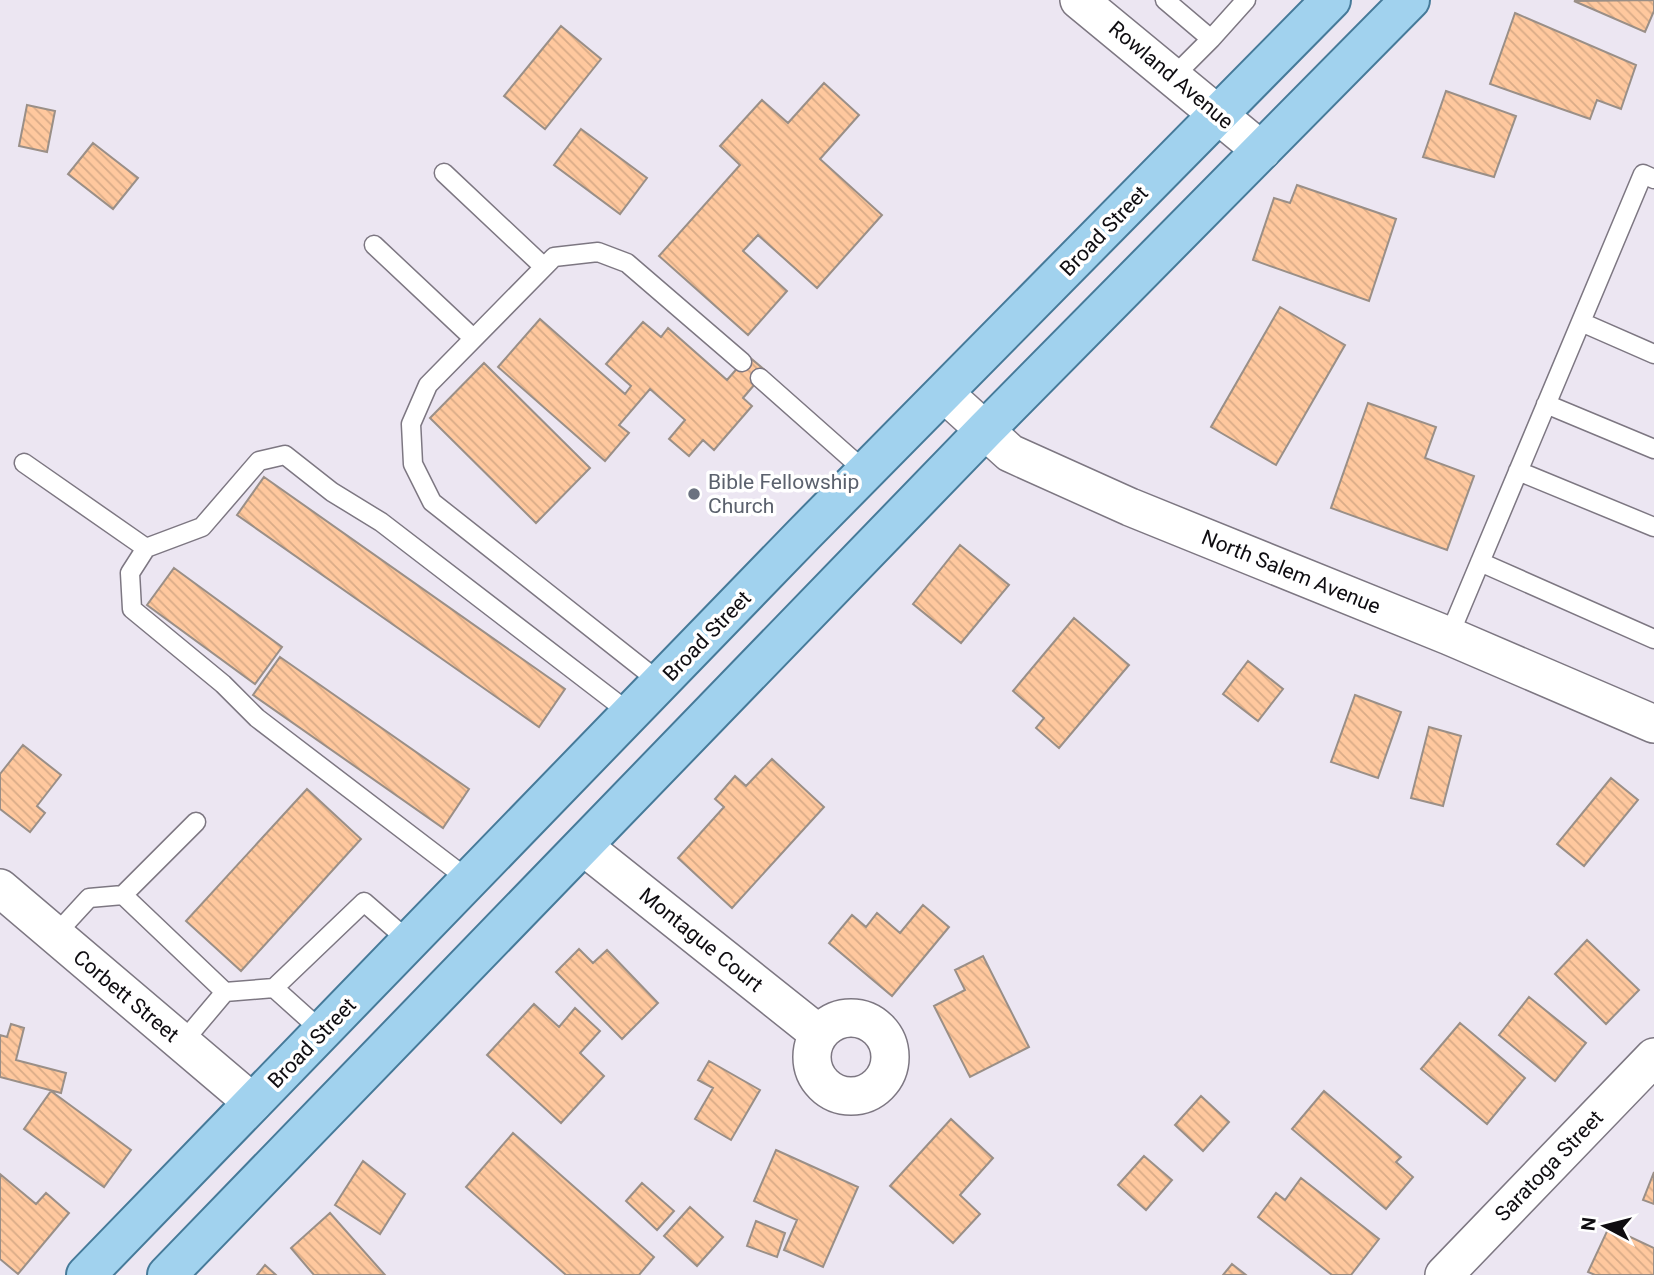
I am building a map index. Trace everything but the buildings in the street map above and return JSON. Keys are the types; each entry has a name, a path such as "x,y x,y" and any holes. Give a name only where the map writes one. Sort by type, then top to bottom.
{"main road":[{"name":"Broad Street","path":"86,1275 865,471 945,394 1331,0"},
{"path":"167,1275 985,430 1410,0"}],"street":[{"name":"Rowland Avenue","path":"1079,0 1262,150"},
{"name":"North Salem Avenue","path":"945,394 1010,453 1130,507 1449,636 1654,724"},
{"name":"Montague Court","path":"583,846 819,1034"},
{"name":"Corbett Street","path":"0,888 253,1103"},
{"name":"Saratoga Street","path":"1444,1275 1654,1057"}],"lane":[{"path":"1165,0 1211,39"},
{"path":"1173,77 1246,0"},
{"path":"444,173 544,267"},
{"path":"1449,636 1643,174 1654,179"},
{"path":"374,245 473,338"},
{"path":"661,683 432,502 414,464 411,425 428,384 554,257 598,252 627,263 742,362"},
{"path":"1581,322 1654,354"},
{"path":"760,378 865,471"},
{"path":"1546,404 1654,449"},
{"path":"469,880 257,718 223,684 132,608 130,573 146,548 202,527 259,461 285,455 332,492 381,522 631,714"},
{"path":"24,463 146,548"},
{"path":"1518,471 1654,527"},
{"path":"1480,562 1654,639"},
{"path":"55,934 89,898 123,895 196,822"},
{"path":"123,895 225,992"},
{"path":"182,1043 225,992 274,988 364,902 410,942"},
{"path":"274,988 323,1032"}],"place":[{"name":"Bible Fellowship Church","path":"694,494"}]}
